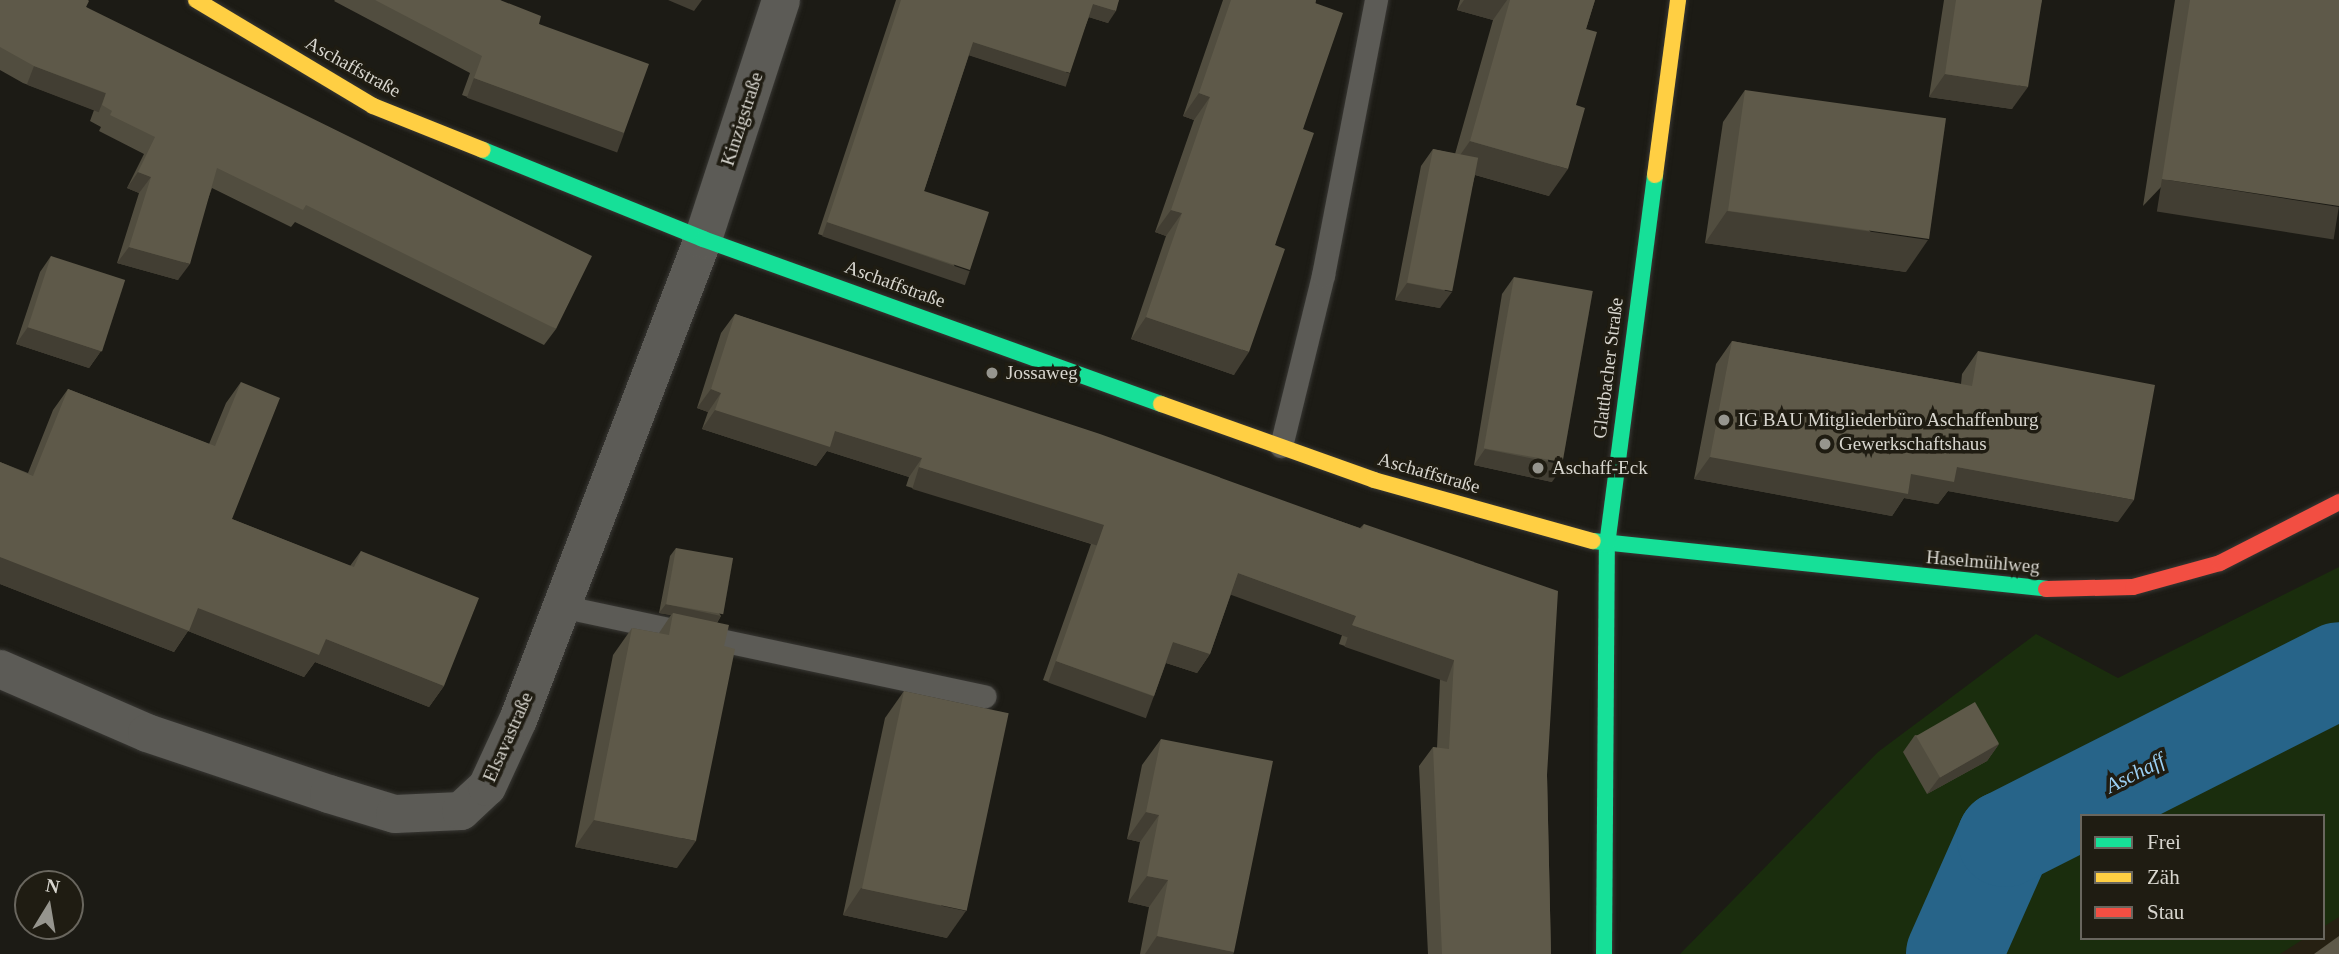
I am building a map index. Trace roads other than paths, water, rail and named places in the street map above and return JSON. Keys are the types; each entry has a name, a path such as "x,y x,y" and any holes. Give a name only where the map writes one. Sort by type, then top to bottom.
{"street":[{"name":"Aschaffstraße","path":"196,0 373,106 703,239 1374,480 1607,545"},
{"name":"Kinzigstraße","path":"703,239 781,0"},
{"name":"Glattbacher Straße","path":"1604,954 1607,545 1678,0"},
{"name":"Elsavastraße","path":"0,669 147,733 342,798 395,814 461,811 487,787 518,720 703,239"},
{"name":"Haselmühlweg","path":"1607,545 2025,589 2133,587 2220,563 2339,502"}],"lane":[{"path":"1281,446 1323,275 1376,0"},
{"path":"560,606 985,696"}],"waterway":[{"name":"Aschaff","path":"1954,954 2005,839 2339,670"}],"place":[{"name":"Jossaweg","path":"992,373"},
{"name":"IG BAU Mitgliederbüro Aschaffenburg","path":"1724,420"},
{"name":"Gewerkschaftshaus","path":"1825,444"},
{"name":"Aschaff-Eck","path":"1538,468"}]}
